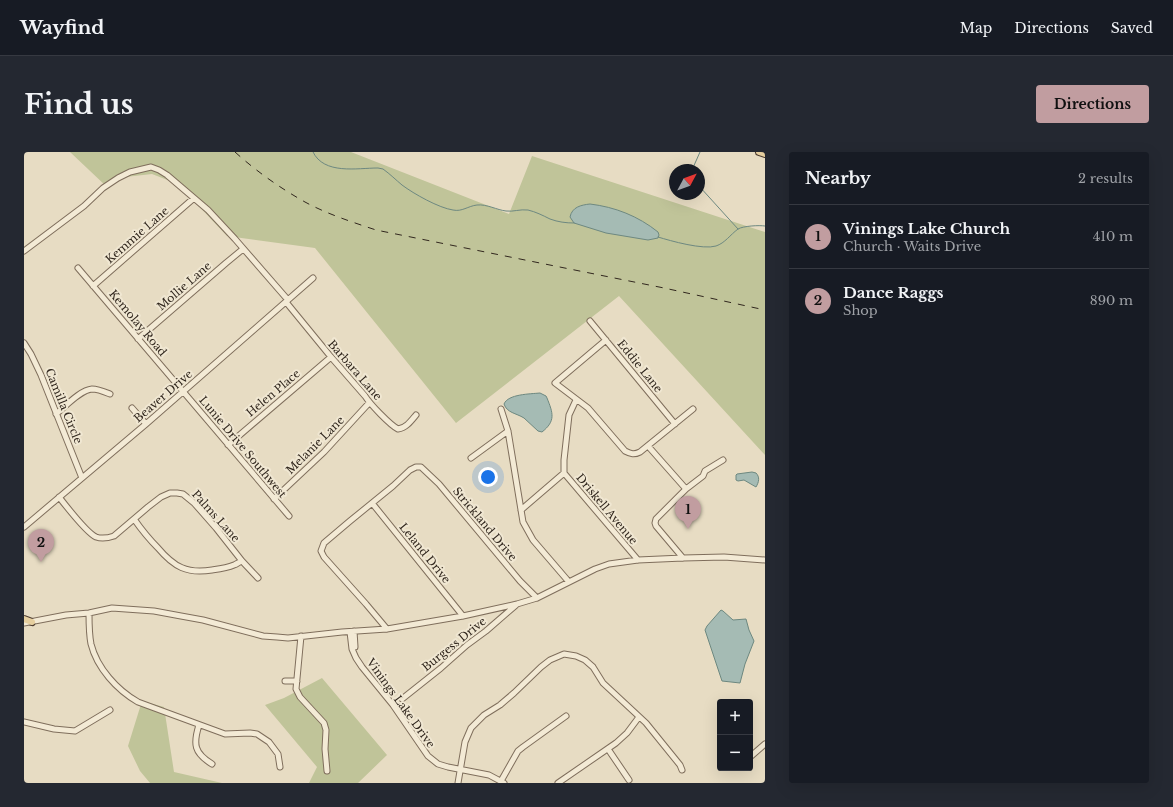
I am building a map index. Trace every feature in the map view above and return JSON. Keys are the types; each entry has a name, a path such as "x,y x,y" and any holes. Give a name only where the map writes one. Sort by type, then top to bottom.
{"main road":[{"path":"759,152 765,154"},
{"path":"24,619 32,622"}],"street":[{"name":"Barbara Lane","path":"24,251 124,174 151,167 159,170 194,198 212,215 243,249 287,301 331,357 365,396 369,404 398,429 405,427 416,415"},
{"name":"Kemmie Lane","path":"93,286 194,198"},
{"name":"Mollie Lane","path":"138,339 243,249"},
{"name":"Kemolay Road","path":"78,268 183,392"},
{"name":"Beaver Drive","path":"24,527 146,424 313,278"},
{"name":"Eddie Lane","path":"590,321 675,424"},
{"path":"606,340 555,383 588,408 625,450 635,454 640,452 693,408"},
{"name":"Camilla Circle","path":"24,343 31,354 82,478"},
{"name":"Helen Place","path":"228,445 331,357"},
{"path":"56,414 79,395 89,390 97,390 110,394"},
{"name":"Lunie Drive Southwest","path":"183,392 289,516"},
{"name":"Driskell Avenue","path":"576,400 569,414 564,473 638,560"},
{"name":"Melanie Lane","path":"274,499 324,452 369,404"},
{"path":"132,408 146,424"},
{"path":"500,409 508,431 523,522 534,540 569,582"},
{"path":"472,458 508,431"},
{"path":"648,446 686,489"},
{"path":"683,558 655,523 658,516 686,489 703,476 705,471 722,460"},
{"name":"Strickland Drive","path":"372,503 410,470 420,467 439,484 520,581 537,598"},
{"path":"521,510 564,473"},
{"name":"Palms Lane","path":"59,497 94,536 109,538 114,536 161,496 177,492 183,494 194,503 242,561"},
{"path":"372,503 324,543 321,551 324,557 387,629"},
{"name":"Leland Drive","path":"372,503 463,616"},
{"path":"134,519 146,536 167,558 182,568 202,572 233,565 242,561 258,578"},
{"path":"24,623 66,614 89,613 112,608 154,611 204,620 263,636 288,638 387,629 463,616 517,604 537,598 609,564 638,560 683,558 724,557 765,560"},
{"name":"Burgess Drive","path":"402,699 517,604"},
{"path":"89,613 91,644 97,660 108,676 128,696 138,702 225,734 250,733 261,736 278,754 280,767"},
{"name":"Vinings Lake Drive","path":"352,631 355,644 354,652"},
{"name":"Vinings Lake Drive","path":"352,631 352,649 362,667 393,705 428,756 438,764 460,770 489,775 502,782"},
{"path":"355,644 361,631"},
{"path":"302,636 296,689 300,697 324,723 326,730 325,749 327,771"},
{"path":"458,783 465,742 471,728 484,715 504,701 541,667 550,660 564,654 576,656 585,660 596,671 603,683 646,723 680,765 682,770"},
{"path":"285,681 296,681"},
{"path":"24,722 54,729 75,730 110,710"},
{"path":"502,782 518,751 566,716"},
{"path":"558,783 608,749 627,733 639,717"},
{"path":"199,724 195,738 196,748 199,753 212,764"},
{"path":"753,754 765,744"},
{"path":"608,749 629,780"}],"green space":[{"path":"70,152 351,152 509,214 532,156 765,232 765,455 619,296 456,423 315,248 227,236 193,200 170,181 152,174 125,177 107,187"},
{"path":"322,678 387,755 358,783 309,783 317,767 265,705 284,698"},
{"path":"142,701 164,707 174,772 222,783 150,783 140,771 128,746"}],"water":[{"path":"590,204 608,207 626,213 642,221 658,232 658,238 648,240 606,233 574,223 570,217 573,211 580,206"},
{"path":"540,393 546,396 552,412 550,424 542,432 538,431 524,418 507,409 504,404 510,398 515,396"},
{"path":"752,472 756,473 759,478 756,487 744,480 736,480 737,474"},
{"path":"721,610 733,620 746,619 754,641 745,664 740,683 722,681 705,630"}],"waterway":[{"path":"313,152 318,159 333,167 342,169 383,169 413,192 434,204 447,209 459,210 481,205 506,211 528,210 556,221 574,223"},
{"path":"695,164 700,152"},
{"path":"705,193 738,229"},
{"path":"658,237 671,241 710,247 722,243 740,228 765,226"}],"railway":[{"path":"235,152 268,179 305,202 331,214 376,230 664,288 765,310"}],"place":[{"name":"Vinings Lake Church","path":"688,529"},
{"name":"Dance Raggs","path":"41,562"}]}
